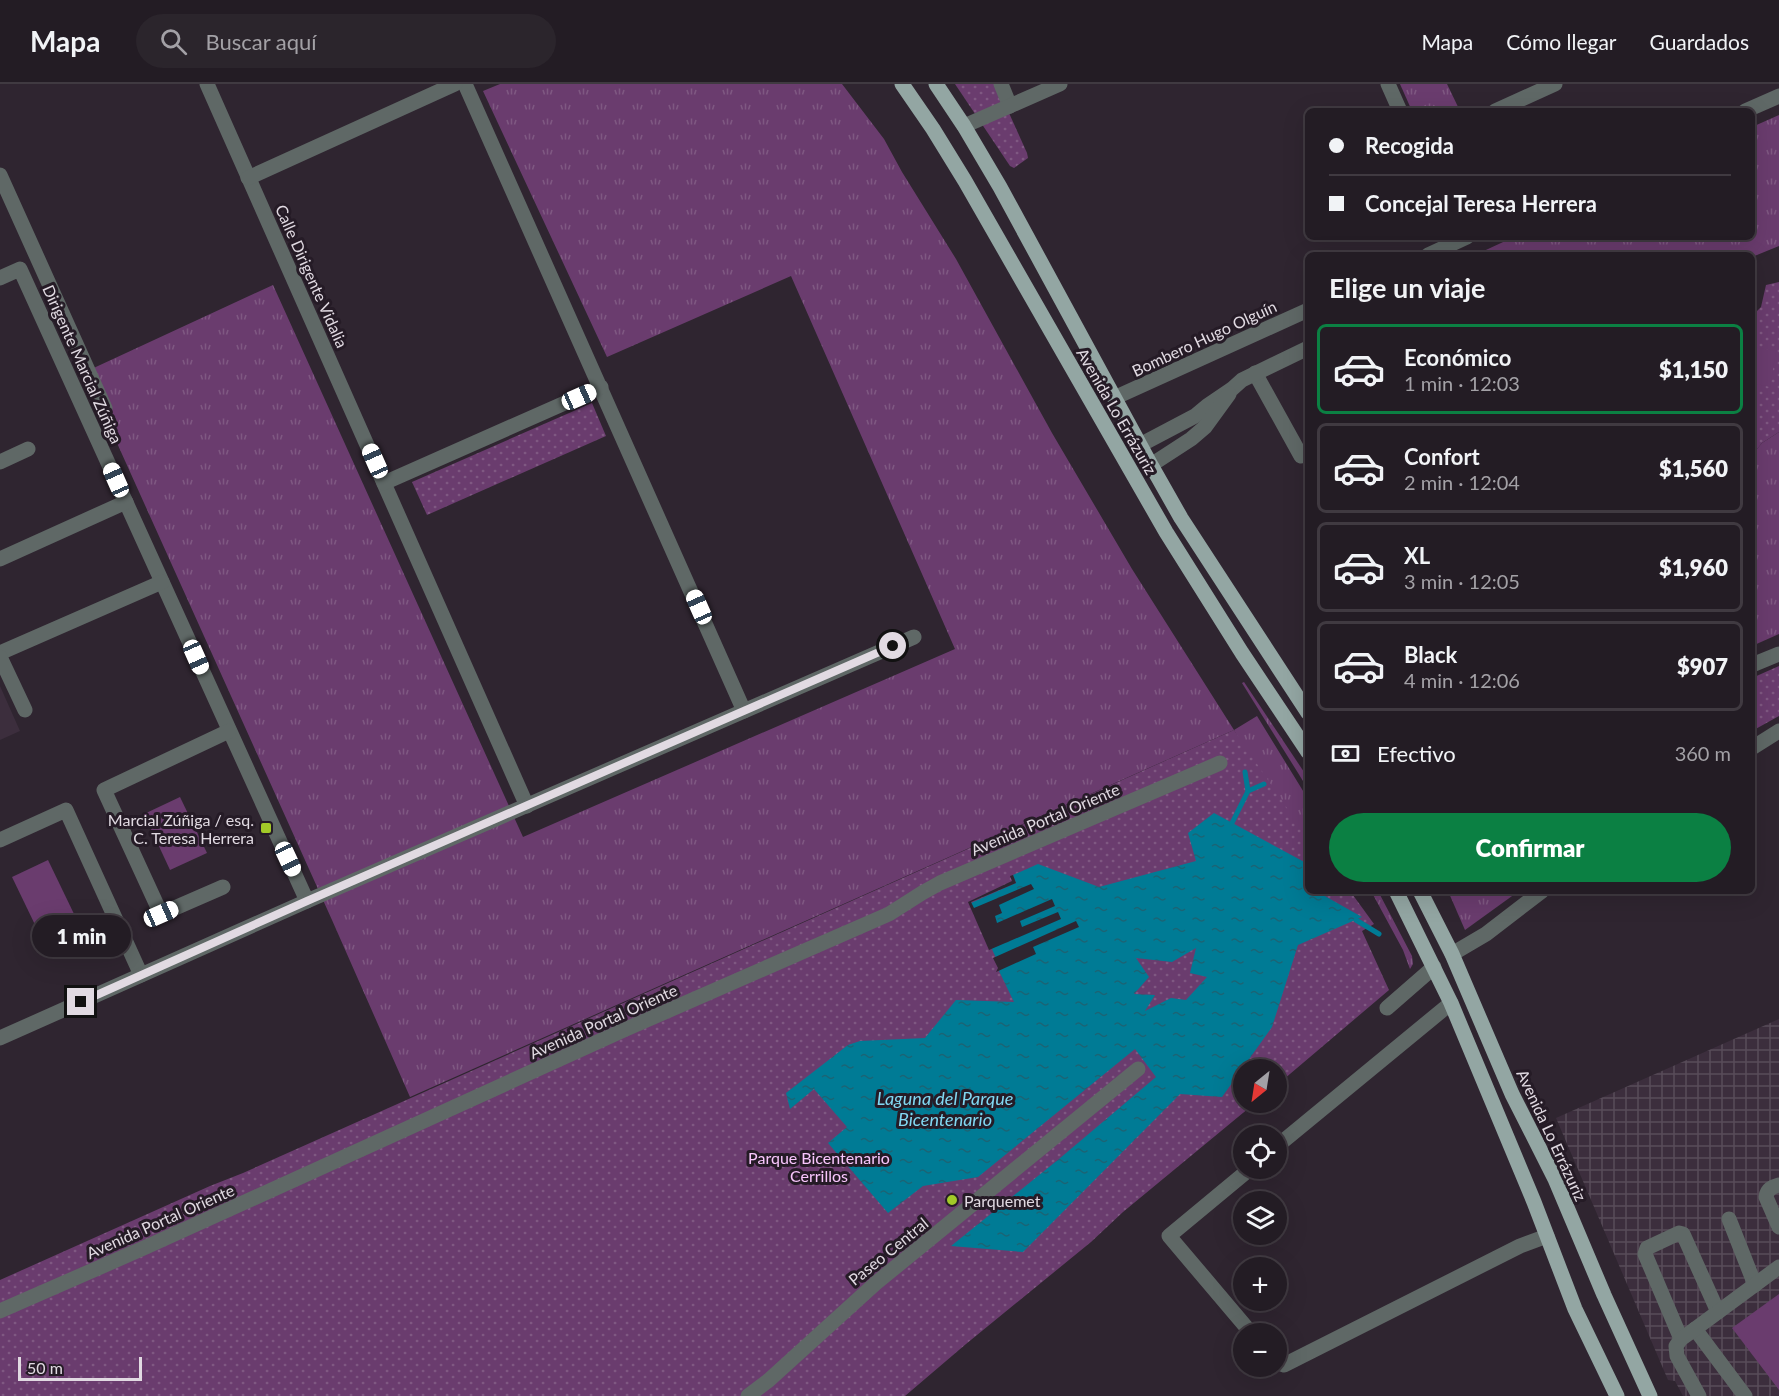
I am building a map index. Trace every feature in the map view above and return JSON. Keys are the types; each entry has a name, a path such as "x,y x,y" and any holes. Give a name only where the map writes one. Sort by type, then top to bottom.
{"main road":[{"name":"Avenida Lo Errázuriz","path":"902,84 959,172 1166,532 1305,748"},
{"name":"Avenida Lo Errázuriz","path":"936,84 964,126 1041,261 1150,465 1211,566 1305,708"},
{"path":"1398,894 1434,966 1547,1236 1575,1309 1617,1396"},
{"name":"Avenida Lo Errázuriz","path":"1422,894 1452,954 1509,1086 1555,1179 1650,1396"}],"street":[{"name":"Calle Dirigente Vidalia","path":"207,84 527,806"},
{"path":"248,178 455,84"},
{"path":"465,84 744,711"},
{"path":"1001,84 1010,106"},
{"path":"964,126 1060,84"},
{"path":"1388,84 1399,108"},
{"path":"1502,108 1555,84"},
{"path":"1752,108 1779,96"},
{"path":"0,175 105,408"},
{"path":"1434,252 1457,240"},
{"name":"Dirigente Marcial Zúñiga","path":"0,278 20,269 307,901"},
{"name":"Bombero Hugo Olguín","path":"1114,398 1305,311"},
{"path":"1140,445 1195,416 1242,380 1305,349"},
{"path":"1255,373 1301,456"},
{"path":"384,483 601,387"},
{"path":"1150,465 1191,439 1205,427 1232,389"},
{"path":"0,462 28,449"},
{"path":"0,559 126,501"},
{"path":"25,710 0,655 162,582"},
{"path":"0,1037 914,637"},
{"path":"1755,664 1779,654"},
{"path":"1755,746 1779,731"},
{"path":"223,887 161,914 104,790 229,732"},
{"name":"Avenida Portal Oriente","path":"0,1311 626,1029 890,914 940,883 1220,764"},
{"path":"0,840 66,810 141,975"},
{"path":"1452,954 1486,934 1538,894"},
{"path":"1387,1008 1434,966"},
{"path":"1287,1139 1450,1003"},
{"name":"Paseo Central","path":"748,1396 769,1380 876,1283 1138,1069"},
{"path":"1238,1179 1169,1236 1243,1323"},
{"path":"1779,1185 1771,1188 1766,1197 1779,1227"},
{"path":"1729,1220 1755,1285"},
{"path":"1681,1339 1645,1254 1647,1248 1679,1233 1683,1234 1718,1312"},
{"path":"1287,1364 1520,1246 1547,1236"},
{"path":"1699,1396 1677,1356 1676,1346 1681,1339 1779,1267"},
{"path":"1695,1329 1745,1396"}],"shaded area":[{"path":"0,686 20,731 0,740"},
{"path":"1779,1019 1779,1396 1683,1396 1675,1381 1668,1380 1556,1118"}],"green space":[{"path":"500,84 842,84 884,139 956,259 1052,433 1132,569 1234,730 410,1097 85,372 273,285 523,837 955,649 791,276 607,357 483,91"},
{"path":"955,84 996,84 1028,158 1014,168 1010,166"},
{"path":"1400,84 1447,84 1459,108 1411,108"},
{"path":"1779,115 1779,246 1755,256 1755,252 1482,252 1508,240 1755,240 1755,126"},
{"path":"1779,282 1779,432 1762,443 1755,451 1755,313 1761,307 1766,285"},
{"path":"1755,348 1776,351 1770,387 1755,384"},
{"path":"592,403 606,436 427,515 412,482"},
{"path":"1779,432 1779,634 1755,645 1755,451 1762,443"},
{"path":"1779,666 1779,716 1755,729 1755,677"},
{"path":"1244,682 1305,774 1305,784 1242,683"},
{"path":"1257,716 1305,794 1305,859 1234,730"},
{"name":"Parque Bicentenario Cerrillos","path":"1234,730 1305,835 1305,894 1352,894 1374,924 1362,931 1389,990 1287,1077 1287,1059 1233,1059 1233,1113 1243,1113 905,1396 0,1396 0,1280"},
{"path":"180,797 207,853 170,870 144,814"},
{"path":"48,860 75,916 39,933 12,877"},
{"path":"1373,894 1380,894 1412,956 1413,964 1410,969 1403,950"},
{"path":"1449,894 1515,894 1465,930"},
{"path":"1779,1294 1779,1390 1732,1328"}],"water":[{"name":"Laguna del Parque Bicentenario","path":"1214,813 1305,862 1305,894 1323,894 1362,917 1298,945 1272,1027 1249,1059 1233,1059 1233,1082 1222,1097 1180,1094 1023,1252 951,1246 1156,1077 1135,1049 978,1177 923,1186 888,1213 828,1143 847,1127 814,1089 790,1109 786,1093 848,1045 860,1041 925,1038 956,1000 1014,1002 971,903 1016,883 1013,875 1038,864 1099,887 1196,861 1188,833","holes":["1196,948 1190,973 1207,977 1186,1000 1171,998 1145,1011 1155,995 1134,994 1149,977 1136,958 1172,962"]}],"pier":[{"path":"1013,875 1016,883 971,902 974,908 1031,884 1034,889 999,905 1002,913 995,916 997,923 1052,899 1055,906 1020,921 1022,927 1058,912 1061,919 989,950 968,902 1012,881 1010,876"},
{"path":"1076,921 1079,927 1033,947 1036,954 996,972 998,968 993,958"}],"waterway":[{"path":"1232,823 1248,791 1245,772"},
{"path":"1248,791 1264,784"},
{"path":"1356,920 1379,934"}],"place":[{"name":"Marcial Zúñiga / esq. C. Teresa Herrera","path":"266,828"},
{"name":"Parquemet","path":"952,1200"}],"route":[{"path":"81,1002 893,646"}]}
